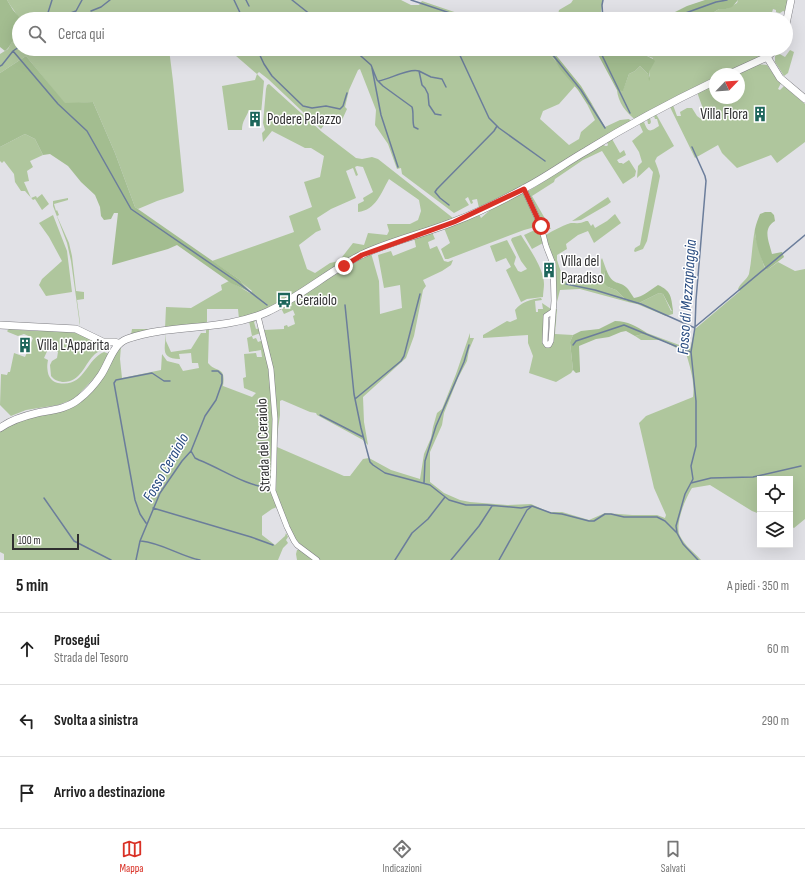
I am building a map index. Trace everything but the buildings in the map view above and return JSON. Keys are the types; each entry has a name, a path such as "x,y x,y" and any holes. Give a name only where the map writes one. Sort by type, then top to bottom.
{"main road":[{"path":"788,12 791,0"},
{"path":"744,68 767,58 780,78 805,99"},
{"path":"0,428 21,417 64,408 75,402 85,394 96,381 119,344 126,340 150,333 228,324 258,316 286,302 362,255 454,222 524,189 635,122 709,84"},
{"path":"0,325 76,329 103,342 115,342 119,344"}],"street":[{"path":"524,189 541,226 546,246 553,264 554,289 551,341 549,345 547,345 545,342 546,316 552,312"},
{"name":"Strada del Ceraiolo","path":"258,316 271,369 275,419 274,491 291,536 298,545 317,560"}],"green space":[{"path":"0,0 7,0 15,12 12,12 12,41 9,48 5,51 0,47"},
{"path":"7,0 401,0 411,5 419,5 422,1 454,12 15,12"},
{"path":"573,0 603,0 601,12 559,12 559,10 571,3"},
{"path":"705,0 738,0 732,7 719,9 714,12 675,12"},
{"path":"738,0 789,0 786,12 776,12 776,10 773,9 772,12 714,12 719,9 726,9 737,3"},
{"path":"12,41 12,56 26,56 0,73 0,54 8,49"},
{"path":"26,56 170,56 184,191 138,209 135,207 115,153 93,102 65,104"},
{"path":"26,56 65,103 93,102 115,153 135,207 240,280 252,293 231,283 177,245 112,265 118,213 114,213 111,219 104,220 101,216 100,207 95,195 81,182 68,166 50,154 43,155 35,139 25,134 0,147 0,73"},
{"path":"236,56 551,56 575,86 559,104 543,111 540,119 569,145 579,139 581,132 595,120 587,104 591,107 592,104 605,127 620,120 629,119 632,122 538,179 479,208 477,199 472,200 473,203 471,204 468,197 465,199 469,205 454,213 402,174 401,168 397,169 388,144 375,125 376,110 360,69 358,70 349,90 345,107 347,109 342,120 333,114 321,129 268,79 259,72 257,74"},
{"path":"552,56 557,56 581,86 592,104 591,107 587,104 578,90 560,69"},
{"path":"599,56 647,56 655,61 649,72 649,81 648,74 640,66 629,74 623,91 617,90"},
{"path":"647,56 762,56 737,68 709,68 709,81 636,120 623,107 617,90 623,90 629,74 640,66 648,74 649,78 653,58"},
{"path":"775,56 793,56 788,73 784,76 775,62"},
{"path":"758,64 767,65 781,83 778,89 780,90 784,86 805,104 805,142 777,163 771,155 737,168 722,153 718,145 695,158 670,107 673,105 677,116 681,116 680,112 687,108 692,108 701,119 706,117 697,92 709,86 709,104 745,104 745,70"},
{"path":"257,74 264,81 261,114 249,110 243,122 242,130 228,130 222,86 255,80"},
{"path":"269,84 322,132 356,158 362,159 372,157 378,159 453,218 449,219 449,221 390,241 270,309 239,319 238,309 207,309 207,323 131,335 132,329 165,329 166,307 191,308 222,290 221,285 229,281 250,293 252,291 240,280 212,261 294,232 289,216 312,207 304,182 320,177 324,156 311,148 305,148 272,131 263,142 262,133 265,130 263,123 267,85","holes":["355,167 363,167 373,192 363,198 364,201 358,204 358,212 364,211 374,204 389,179 419,200 421,211 418,220 410,224 387,224 389,231 387,235 368,233 364,245 353,243 339,261 330,263 315,273 307,269 299,245 321,230 317,218 331,209 356,198 346,171 353,168 356,176 358,175"]},
{"path":"656,114 674,146 657,157 655,161 660,176 647,241 643,249 635,252 635,248 640,245 653,172 649,167 637,178 638,166 642,162 639,152 632,141 643,132 639,123 644,122 648,130 659,126 657,119 655,119 654,116 650,118 651,122 648,124 647,119"},
{"path":"25,134 35,139 43,155 30,161 33,167 27,171 29,181 24,182 31,198 25,191 21,191 15,182 14,174 4,161 2,163 0,161 0,147"},
{"path":"612,139 620,153 624,150 626,155 617,160 619,163 623,164 629,160 636,171 635,176 623,184 602,151 583,160 555,179 554,182 532,196 551,229 543,224 536,214 527,192 603,144 607,146 607,142"},
{"path":"523,193 539,226 445,259 441,249 450,243 444,228 479,214 481,218 496,205"},
{"path":"42,194 49,204 42,210 35,199 33,200 31,198 36,196 37,198"},
{"path":"608,197 611,202 607,205 581,220 572,221"},
{"path":"68,198 68,200 54,204 59,215 57,216 69,243 76,291 84,292 84,299 77,300 80,326 67,243 53,206 53,201"},
{"path":"771,212 774,215 775,221 771,224 768,232 768,240 772,254 782,252 784,257 767,270 761,257 755,233 755,227 760,214"},
{"path":"615,214 621,223 594,243 588,231 578,235 566,244 567,249 557,255 557,260 564,281 570,283 601,275 602,258 606,269 604,275 608,287 616,290 628,302 580,289 560,290 556,306 555,268 545,236 571,223 588,221 591,226 593,224 595,228"},
{"path":"53,215 67,251 72,292 46,296 39,285 42,279 62,261 49,237 39,223"},
{"path":"539,228 543,243 532,249 524,235"},
{"path":"755,229 755,235 764,266 767,270 778,262 795,271 805,269 805,519 794,528 793,476 757,476 757,513 710,485 692,488 682,511 678,525 680,536 684,543 701,560 319,560 293,536 276,492 277,447 344,476 350,476 363,459 369,458 391,470 420,479 424,454 431,438 437,413 442,409 470,333 470,338 474,338 469,350 467,361 458,378 444,413 442,425 430,452 430,482 444,493 460,500 470,502 507,505 531,504 549,512 562,512 589,520 605,513 657,515 665,518 666,515 654,488 639,423 646,416 693,397 693,380 686,353 661,340 641,340 635,336 647,333 690,349 695,329 740,291 738,289 739,287 749,274"},
{"path":"432,232 435,239 428,242 430,249 437,246 444,261 448,262 453,260 451,265 442,271 423,280 426,286 423,290 414,336 406,358 363,397 364,422 368,445 363,440 317,415 316,413 310,412 282,400 280,401 277,436 274,383 264,330 284,329 284,326 287,325 288,327 295,324 293,316 295,315 293,310 284,314 281,308 371,253 379,281 380,314 402,308 400,285 384,288 378,255 391,251 393,256 416,247 414,237"},
{"path":"521,235 539,265 544,284 543,297 527,299 521,302 506,270 511,267 506,258 496,262 490,246 507,240 516,257 514,264 518,271 521,272 527,269 521,261 511,240 512,238"},
{"path":"606,269 611,279 625,286 634,298 643,295 658,285 666,289 670,294 673,310 672,311 663,294 659,293 637,304 628,302 616,290 608,287 604,283"},
{"path":"659,293 663,294 671,311 673,310 673,314 666,316 637,304"},
{"path":"541,298 542,300 535,301 536,312 538,312 538,309 543,309 542,303 551,309 543,341 550,346 554,310 557,309 555,334 573,335 570,342 573,370 571,373 556,382 529,373 533,356 528,343 528,335 483,338 483,335 507,321 510,322 517,319 515,310 520,305 530,300"},
{"path":"257,319 254,322 256,329 260,328 261,333 252,336 249,321"},
{"path":"615,321 632,324 647,333 635,336 626,331 609,337 596,339 579,346 580,372 576,373 573,370 570,342 573,335 581,331 599,329"},
{"path":"206,328 209,328 208,363 222,372 224,379 223,386 252,397 256,393 244,388 243,378 246,377 244,354 256,353 257,357 262,357 261,350 249,352 247,338 252,336 253,339 256,338 258,342 263,340 269,359 273,420 271,485 277,507 262,516 262,535 275,545 285,536 286,533 288,537 286,540 288,543 283,548 278,560 4,560 4,554 0,552 0,432 8,425 15,422 77,404 121,346 120,359 122,378 161,370 162,354 167,361 179,364 183,371 199,368 198,363 192,363 191,353 179,354 180,359 174,359 167,355 165,352 166,333 166,341 171,352 191,349 201,333 206,333"},
{"path":"9,329 32,331 74,330 103,344 103,348 91,358 78,376 74,379 62,382 51,376 50,365 52,361 57,358 58,352 49,347 44,358 48,360 47,368 49,377 58,383 74,381 98,356 104,352 109,354 99,373 74,399 58,405 26,410 11,416 0,405 1,374 7,375 8,372 10,372 14,353 25,357 33,338 24,334 18,336 8,332 7,331"},
{"path":"297,550 301,550 314,560 297,560"}],"waterway":[{"path":"48,12 52,0"},
{"path":"73,12 76,11 82,0"},
{"path":"91,11 101,7 110,0"},
{"path":"234,0 240,12"},
{"path":"246,0 249,6"},
{"path":"292,0 307,12"},
{"path":"411,0 447,12"},
{"path":"602,12 603,0"},
{"path":"688,12 716,2 727,0"},
{"path":"0,66 12,52"},
{"path":"17,56 58,104 87,131 131,209 236,281 267,305"},
{"path":"260,56 272,76 303,106 312,108 326,106 340,109 343,106 347,93"},
{"path":"361,56 371,65 377,80 383,86 412,107 414,127 418,129"},
{"path":"460,56 489,118 499,128 545,161"},
{"path":"554,56 581,90 605,128"},
{"path":"602,56 630,113"},
{"path":"372,68 381,115 398,167"},
{"path":"379,81 405,72 415,70 419,71 422,85 428,94 429,105 435,114 441,115"},
{"path":"419,71 431,77 442,79 446,87"},
{"path":"449,205 435,192 494,131 497,126"},
{"name":"Fosso di Mezzapiaggia","path":"692,147 706,181 695,327 691,352 696,401 696,446 691,466 693,479 685,494 676,526 677,533 683,544 698,560"},
{"path":"696,326 805,235"},
{"path":"566,284 595,290 641,304 695,328"},
{"path":"355,399 401,361 404,356 420,294"},
{"path":"345,305 354,394 370,462 373,465 385,473 430,485 449,500 466,505 521,508 532,506 551,513 562,514 589,521 594,521 605,514 624,517 657,517 665,521 677,533"},
{"path":"573,345 576,341 624,325 690,352"},
{"path":"424,483 425,461 436,426 464,362 469,345"},
{"name":"Fosso Ceraiolo","path":"136,560 140,541 160,493 182,461 191,451 205,416 216,400 222,383 222,375 218,371 212,371"},
{"path":"146,523 140,514 135,500 114,383 116,380 152,373 164,381 170,381"},
{"path":"320,415 363,437"},
{"path":"191,451 195,458 251,484 269,488"},
{"path":"691,483 711,478 753,477 801,466"},
{"path":"395,560 412,533 428,519 445,497"},
{"path":"44,498 74,541 111,560"},
{"path":"451,560 479,526 492,506"},
{"path":"499,560 527,510 531,507"},
{"path":"153,508 273,545"},
{"path":"141,541 156,544 185,556 200,560"}],"place":[{"name":"Villa Flora","path":"760,114"},
{"name":"Podere Palazzo","path":"255,119"},
{"name":"Villa del Paradiso","path":"549,270"},
{"name":"Ceraiolo","path":"284,300"},
{"name":"Villa L'Apparita","path":"25,345"}],"route":[{"path":"344,266 362,255 454,222 524,189 541,226"}]}
